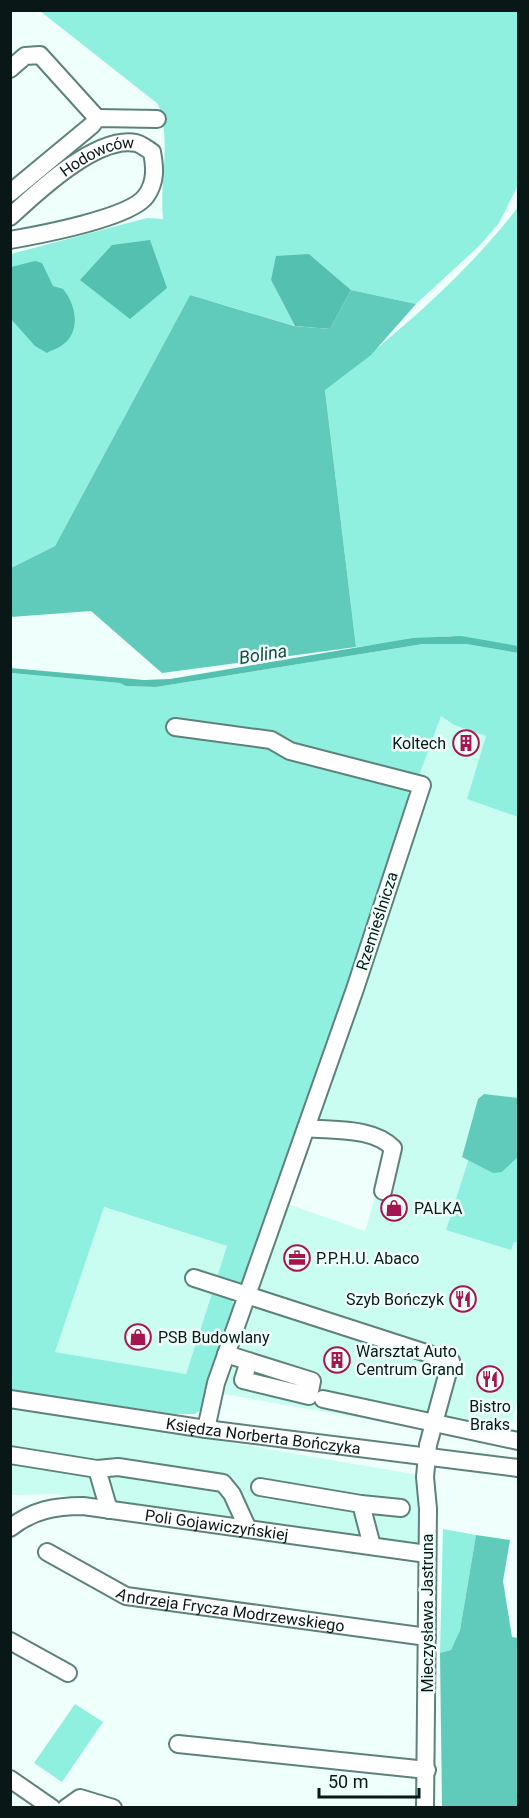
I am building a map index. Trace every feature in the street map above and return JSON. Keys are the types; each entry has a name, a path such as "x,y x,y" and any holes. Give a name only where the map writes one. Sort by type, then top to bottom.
{"street":[{"path":"10,69 25,56 40,55 97,118 158,119"},
{"path":"10,193 92,125 97,118"},
{"name":"Hodowców","path":"10,217 48,185 103,147 137,143 152,152 155,175 145,198 132,209 41,235 10,240"},
{"name":"Rzemieślnicza","path":"176,727 271,740 290,751 422,785 306,1128 216,1383 206,1429"},
{"path":"306,1128 373,1135 385,1139 393,1148 393,1155 383,1191"},
{"path":"194,1278 451,1361 426,1457"},
{"path":"226,1354 249,1361"},
{"name":"Księdza Norberta Bończyka","path":"10,1399 206,1429 519,1468"},
{"path":"323,1400 519,1441"},
{"path":"10,1455 97,1468 118,1467 223,1483 232,1494 248,1529"},
{"name":"Mieczysława Jastruna","path":"425,1808 428,1554 426,1457"},
{"path":"97,1468 109,1510"},
{"path":"260,1487 361,1504 401,1508"},
{"path":"361,1504 372,1546"},
{"name":"Poli Gojawiczyńskiej","path":"10,1528 31,1514 58,1506 109,1510 428,1554"},
{"name":"Andrzeja Frycza Modrzewskiego","path":"47,1552 126,1596 427,1637"},
{"path":"10,1641 68,1673"},
{"path":"178,1744 427,1770"},
{"path":"10,1779 52,1808"},
{"path":"66,1808 80,1797 113,1808"}],"shaded area":[{"path":"40,11 518,11 518,185 499,223 480,245 416,304 351,290 309,254 271,280 295,326 190,295 55,546 11,568 11,254 147,218 163,219 165,147 158,104"},
{"path":"518,207 518,646 449,636 356,647 325,389 428,304 476,256"},
{"path":"150,240 167,288 130,319 80,280 112,245"},
{"path":"309,254 351,290 330,329 295,326 271,280 276,256"},
{"path":"35,261 42,263 53,286 63,289 68,295 74,310 72,334 59,347 47,353 35,346 11,319 11,267"},
{"path":"351,290 416,304 371,355 325,390 356,647 162,673 91,611 11,617 11,568 55,546 190,295 294,326 330,329"},
{"path":"461,636 518,646 518,653 466,644 423,644 156,687 126,686 120,683 11,673 11,668 144,680 170,679 413,638"},
{"path":"423,644 466,644 518,653 518,817 467,799 486,736 454,725 441,716 419,776 411,777 404,821 380,896 244,1283 241,1285 216,1280 227,1246 104,1207 55,1352 186,1374 213,1290 230,1297 235,1307 202,1409 195,1414 175,1414 11,1390 10,673 156,687"},
{"path":"441,716 454,725 486,736 468,799 518,817 518,1098 484,1094 478,1099 462,1157 469,1158 446,1230 511,1249 514,1242 518,1243 518,1398 506,1447 410,1427 223,1394 288,1204 365,1231 389,1151 375,1139 311,1133 419,776"},
{"path":"484,1094 518,1098 518,1157 502,1172 493,1173 462,1157 478,1099"},
{"path":"518,1157 518,1243 514,1242 511,1250 446,1230 469,1158 502,1172"},
{"path":"103,1207 227,1246 186,1374 54,1352"},
{"path":"10,1405 419,1475 420,1547 54,1494 11,1495"},
{"path":"443,1529 476,1535 460,1630 451,1650 440,1653"},
{"path":"476,1535 510,1540 503,1581 512,1637 518,1638 518,1807 442,1807 440,1653 451,1650 460,1630"},
{"path":"75,1704 103,1722 62,1782 34,1763"}],"place":[{"name":"Koltech","path":"466,743"},
{"name":"PALKA","path":"394,1208"},
{"name":"P.P.H.U. Abaco","path":"297,1258"},
{"name":"Szyb Bończyk","path":"463,1299"},
{"name":"PSB Budowlany","path":"138,1337"},
{"name":"Warsztat Auto Centrum Grand","path":"337,1360"},
{"name":"Bistro Braks","path":"490,1379"}],"water label":[{"name":"Bolina","path":"263,654"}]}
